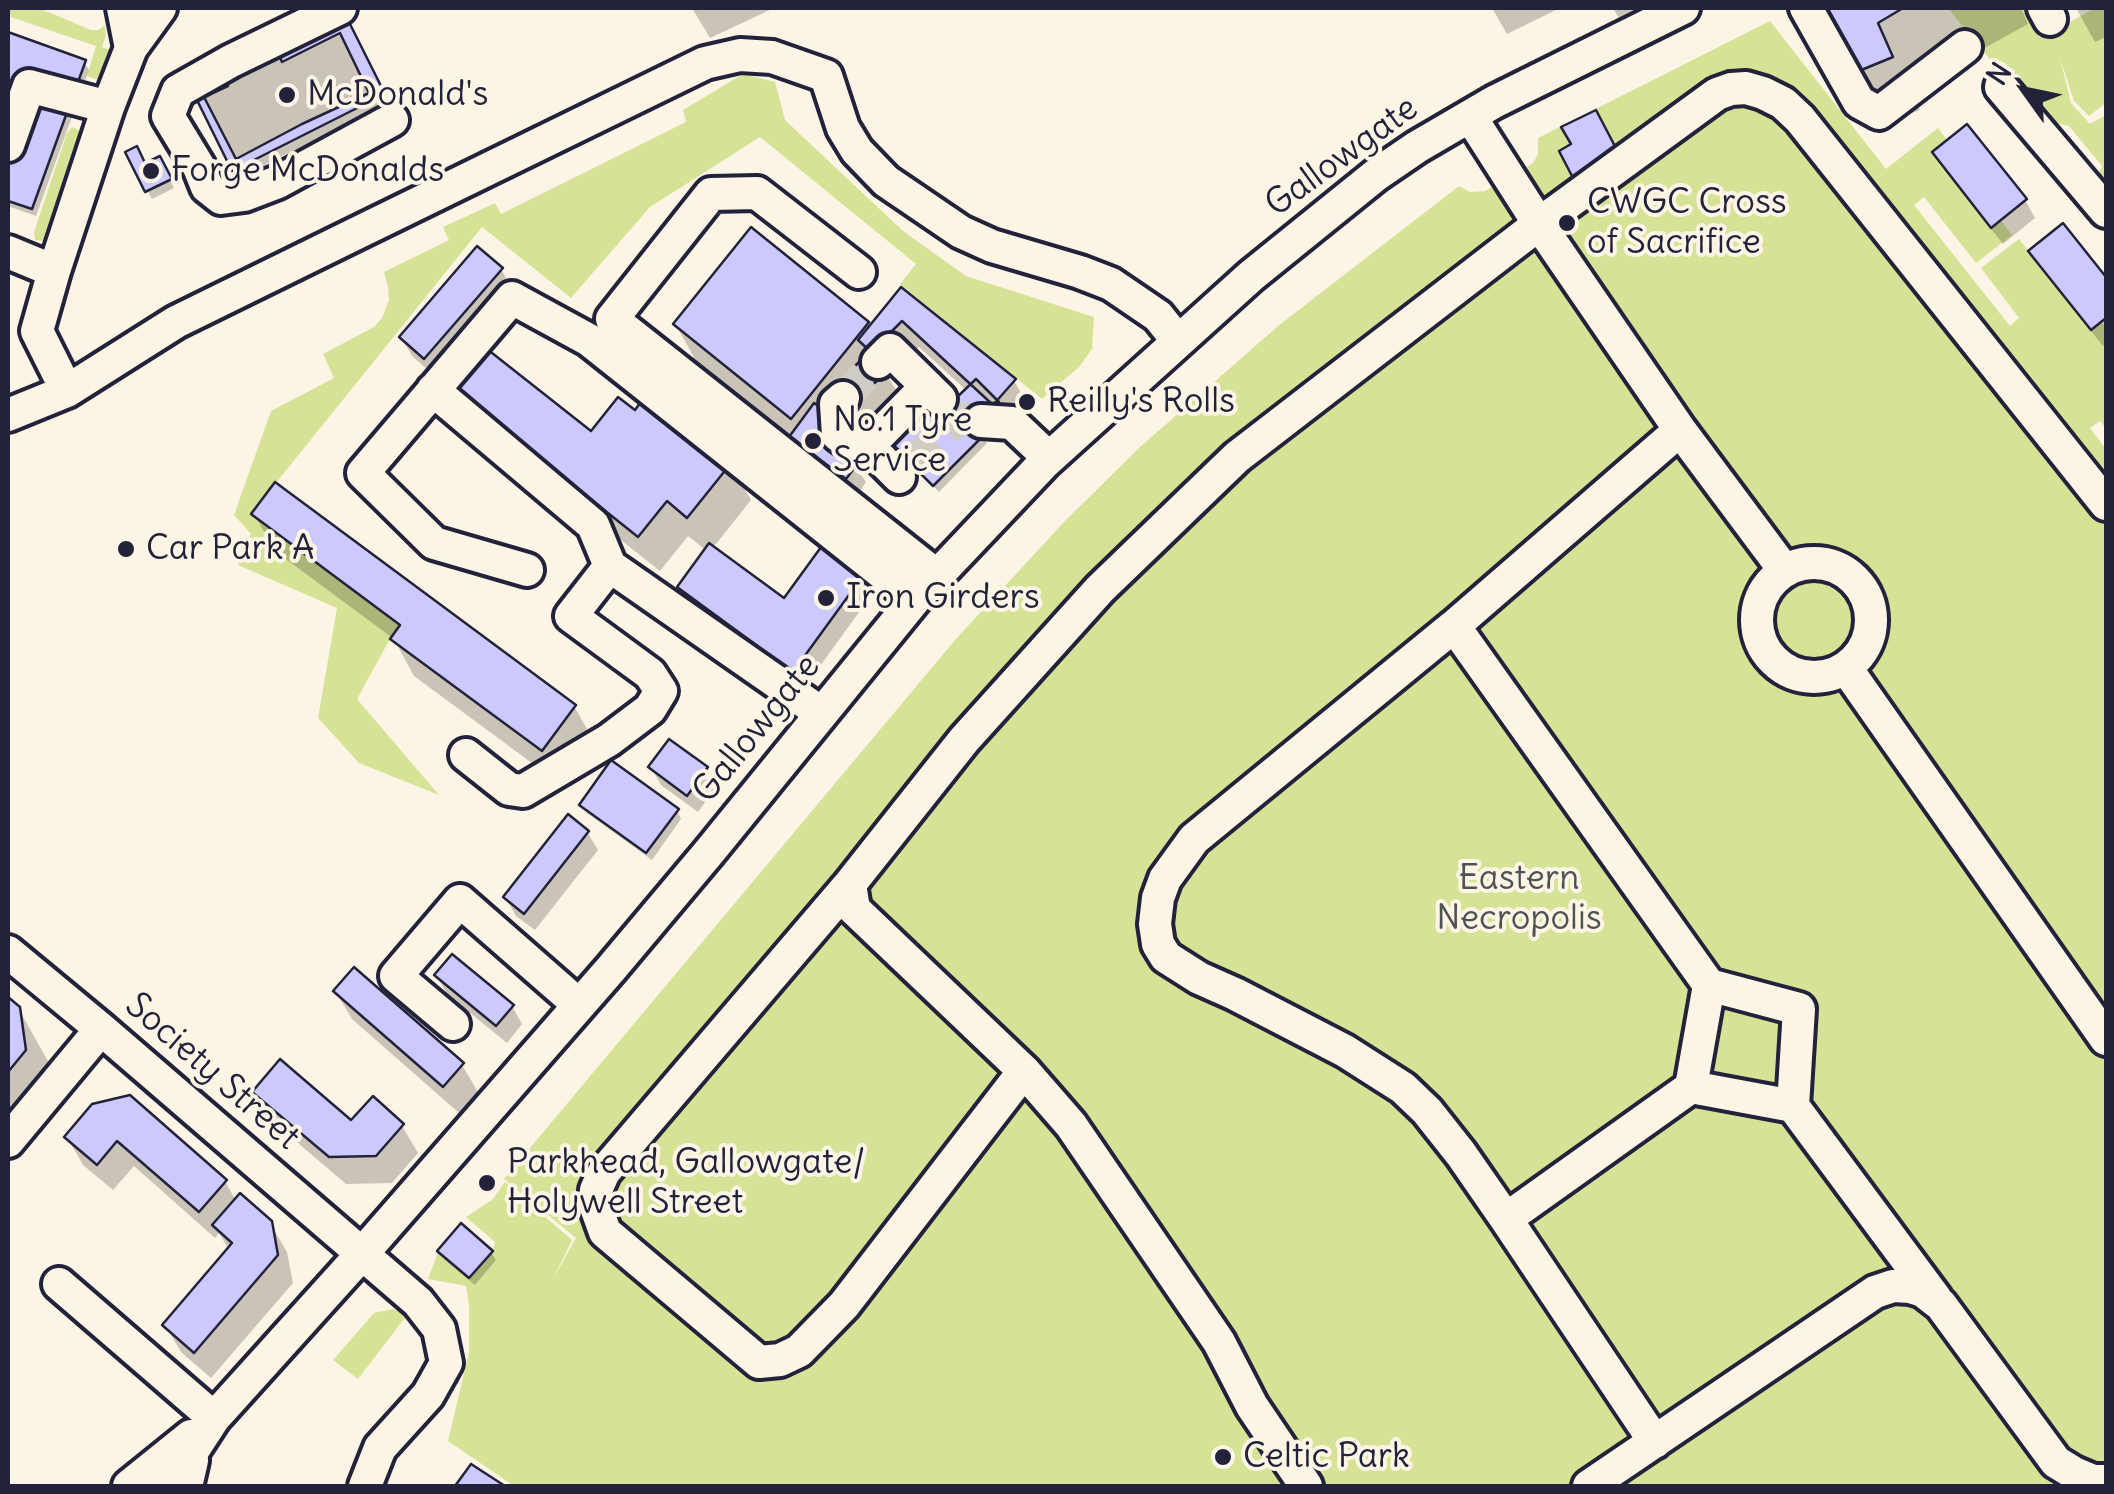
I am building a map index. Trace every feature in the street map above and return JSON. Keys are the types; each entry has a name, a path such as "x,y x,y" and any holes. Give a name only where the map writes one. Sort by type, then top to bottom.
{"street":[{"path":"123,8 130,48"},
{"path":"68,390 37,330 130,48 160,8"},
{"path":"340,8 178,91 168,116 199,166 207,187 222,198 244,195 278,182 392,120"},
{"name":"Gallowgate","path":"129,1486 214,1418 361,1255 710,851 926,587 1049,458 1335,206 1470,116 1683,8"},
{"path":"1806,8 1859,102 1878,113 1965,47"},
{"path":"8,415 68,390 194,314 676,76 706,62 740,55 772,57 826,76 843,128 857,151 886,182 961,232 992,246 1112,284 1158,316 1178,341"},
{"path":"8,145 29,86 108,107"},
{"path":"2001,87 2106,211"},
{"path":"1024,1071 844,1305 799,1351 780,1360 759,1362 605,1232 596,1207 596,1190 604,1172 850,884 964,740 1087,602 1252,446 1539,224 1716,94 1746,88 1783,103 1800,119 2106,504"},
{"path":"1470,116 1680,430 1785,571"},
{"path":"859,272 758,193 711,194 612,319 874,526 926,587"},
{"path":"8,252 54,271"},
{"path":"526,570 434,542 363,473 512,298 589,340 926,587"},
{"path":"868,446 934,393 890,350 878,362"},
{"path":"433,390 593,525 610,566 821,713"},
{"path":"843,398 836,404 838,435 849,444 868,446 906,471 874,526"},
{"path":"981,420 1012,423 1049,458"},
{"path":"1656,1442 1428,1111 1403,1088 1345,1051 1199,978 1166,957 1158,944 1155,924 1165,879 1194,840 1454,626 1680,430"},
{"path":"1823,563 1842,569 1857,581 1872,617 1861,654 1846,668 1830,675 1794,674 1766,651 1757,616 1761,598 1771,582 1785,571 1803,564 1823,563"},
{"path":"466,755 510,789 523,791 609,740 650,709 661,691 650,674 571,616 610,566"},
{"path":"1454,626 1709,985 1798,1009 1794,1106 2056,1462 2074,1473 2106,1482"},
{"path":"1846,668 2106,1039"},
{"path":"850,884 854,909 1024,1071 1071,1125 1218,1342 1252,1406 1306,1486"},
{"path":"452,1024 396,976 460,902 579,1004"},
{"name":"Society Street","path":"8,952 426,1310 439,1329 446,1363 428,1394 380,1448 365,1486"},
{"path":"1506,1219 1691,1087 1709,985"},
{"path":"8,1141 102,1029"},
{"path":"1691,1087 1794,1106"},
{"path":"59,1284 214,1418"},
{"path":"1589,1486 1875,1292 1892,1286 1910,1287 1941,1306"},
{"name":"Gallowgate","path":"179,1478 214,1418"}],"green space":[{"path":"8,8 39,8 91,30 105,25 102,47 112,50 102,78 87,76 96,46 8,16"},
{"path":"1948,8 2030,8 2065,17 2070,22 2095,8 2106,8 2106,103 2089,116 2074,101 2060,58 2071,103 2090,124 2106,115 2106,181 2096,179 2102,166 2069,126 2050,122 2013,71 2004,62 1996,67"},
{"name":"Eastern Necropolis","path":"1770,21 1886,169 1938,128 1947,140 1932,153 1990,227 2001,221 2012,235 1976,263 1924,197 1914,205 2010,326 2019,318 1981,268 2019,239 2091,329 2101,322 2106,328 2106,429 2100,421 2090,428 2106,449 2106,1486 514,1486 448,1441 469,1352 469,1305 466,1286 428,1279 438,1252 469,1278 493,1251 495,1242 466,1217 492,1200 505,1182 572,1240 553,1279 576,1238 504,1179 955,640 1064,522 1140,447 1278,326 1459,186 1470,192 1485,191 1533,163 1538,154 1538,138"},
{"path":"743,74 775,82 785,120 903,231 966,276 1094,317 1092,349 1079,367 1042,399 900,284 916,264 760,137 650,207 571,298 482,227 251,514 400,625 357,699 439,795 359,763 318,718 337,608 238,565 251,534 234,515 271,411 334,378 323,354 374,327 389,300 384,272 449,240 443,227 495,203 501,214 686,122 683,110"},
{"path":"72,127 84,137 51,234 44,241 35,240 34,232"},
{"path":"393,1309 407,1315 358,1379 333,1360 374,1313"}],"building":[{"path":"1824,8 1903,8 1878,23 1893,57 1854,73"},
{"name":"McDonald's","path":"346,16 385,94 232,171 192,90"},
{"path":"8,32 86,60 32,209 8,201"},
{"name":"McDonald's","path":"340,33 369,93 236,159 204,97 228,86 224,79 278,53 282,62"},
{"path":"1596,110 1618,152 1572,176 1559,151 1571,144 1561,127"},
{"path":"1967,124 2027,199 1991,228 1932,152"},
{"name":"Forge McDonalds","path":"137,146 145,163 160,156 172,179 145,192 125,152"},
{"path":"2063,223 2106,277 2106,318 2091,330 2028,251"},
{"path":"751,227 869,322 791,419 673,324"},
{"path":"477,246 503,268 424,359 399,337"},
{"path":"901,287 1016,379 993,405 902,321 871,352 858,340"},
{"path":"487,349 591,431 618,397 635,410 646,395 732,462 687,518 667,501 638,537 454,390"},
{"path":"869,352 887,371 851,406 833,388"},
{"path":"976,379 999,402 977,426 985,434 933,486 893,446 948,391 955,399"},
{"name":"No.1 Tyre Service","path":"814,403 822,409 833,445 858,463 846,479 789,437"},
{"path":"275,482 576,705 542,751 390,639 400,625 251,514"},
{"path":"709,543 784,598 824,543 865,573 793,672 677,587"},
{"path":"669,739 708,767 687,796 648,767"},
{"path":"611,760 679,809 646,853 579,805"},
{"path":"568,814 589,831 524,914 503,897"},
{"path":"452,954 514,1005 496,1026 434,975"},
{"path":"354,967 464,1063 443,1087 333,991"},
{"path":"8,997 20,1007 26,1050 8,1072"},
{"path":"280,1059 351,1120 373,1096 404,1124 376,1156 329,1157 252,1092"},
{"path":"130,1095 227,1180 199,1212 117,1141 97,1165 64,1137 92,1104"},
{"path":"240,1193 272,1221 278,1255 194,1353 162,1325 232,1243 212,1225"},
{"path":"461,1223 493,1251 469,1278 437,1251"},
{"path":"471,1464 505,1486 455,1486"}],"tunnel":[{"path":"843,398 878,362"},
{"path":"912,464 959,418 981,421"}],"place":[{"name":"McDonald's","path":"287,95"},
{"name":"Forge McDonalds","path":"151,171"},
{"name":"CWGC Cross of Sacrifice","path":"1567,223"},
{"name":"Reilly's Rolls","path":"1027,402"},
{"name":"No.1 Tyre Service","path":"813,441"},
{"name":"Car Park A","path":"126,549"},
{"name":"Iron Girders","path":"826,598"},
{"name":"Parkhead, Gallowgate/ Holywell Street","path":"487,1183"},
{"name":"Celtic Park","path":"1223,1457"}]}
